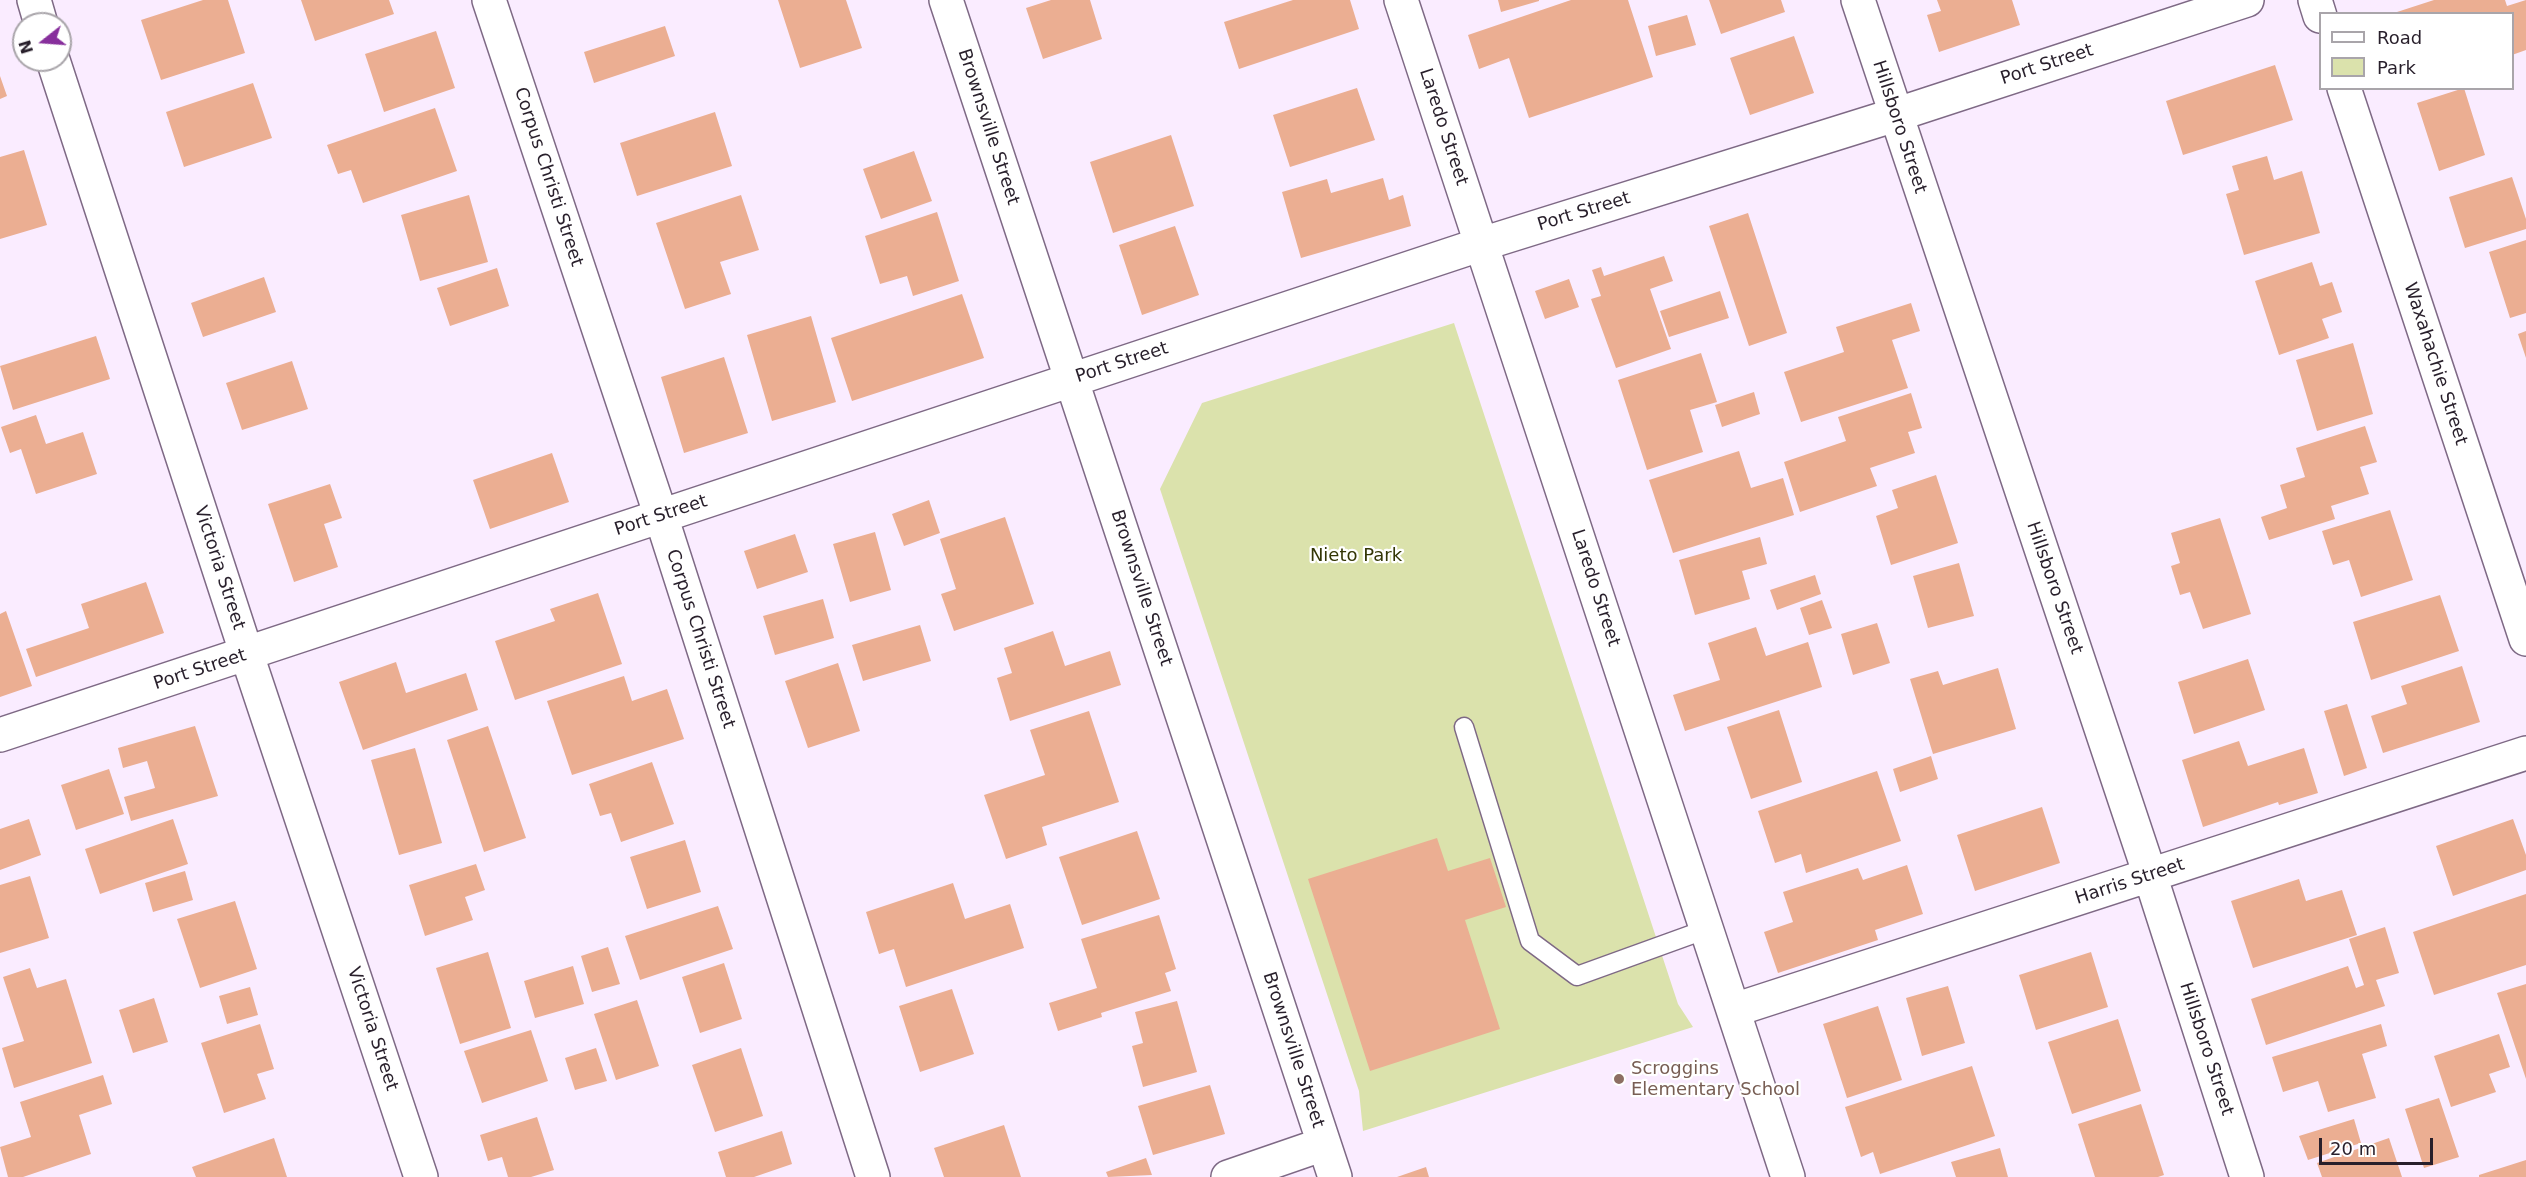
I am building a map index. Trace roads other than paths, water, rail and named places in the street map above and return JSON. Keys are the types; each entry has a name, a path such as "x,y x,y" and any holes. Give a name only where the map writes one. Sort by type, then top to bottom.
{"street":[{"name":"Corpus Christi Street","path":"489,0 661,516 873,1177"},
{"name":"Brownsville Street","path":"946,0 1335,1177"},
{"name":"Laredo Street","path":"1401,0 1788,1177"},
{"name":"Hillsboro Street","path":"1858,0 2150,875 2247,1177"},
{"name":"Port Street","path":"0,735 1482,244 1895,115 2247,0"},
{"name":"Victoria Street","path":"57,72 247,655 421,1177"},
{"name":"Waxahachie Street","path":"2345,90 2526,639"},
{"name":"Harris Street","path":"1734,1010 2526,753"},
{"path":"1228,1177 1324,1144"}],"lane":[{"path":"1464,727 1530,941 1577,976 1707,929"}],"place":[{"name":"Scroggins Elementary School","path":"1619,1079"}],"park label":[{"name":"Nieto Park","path":"1356,556"}]}
